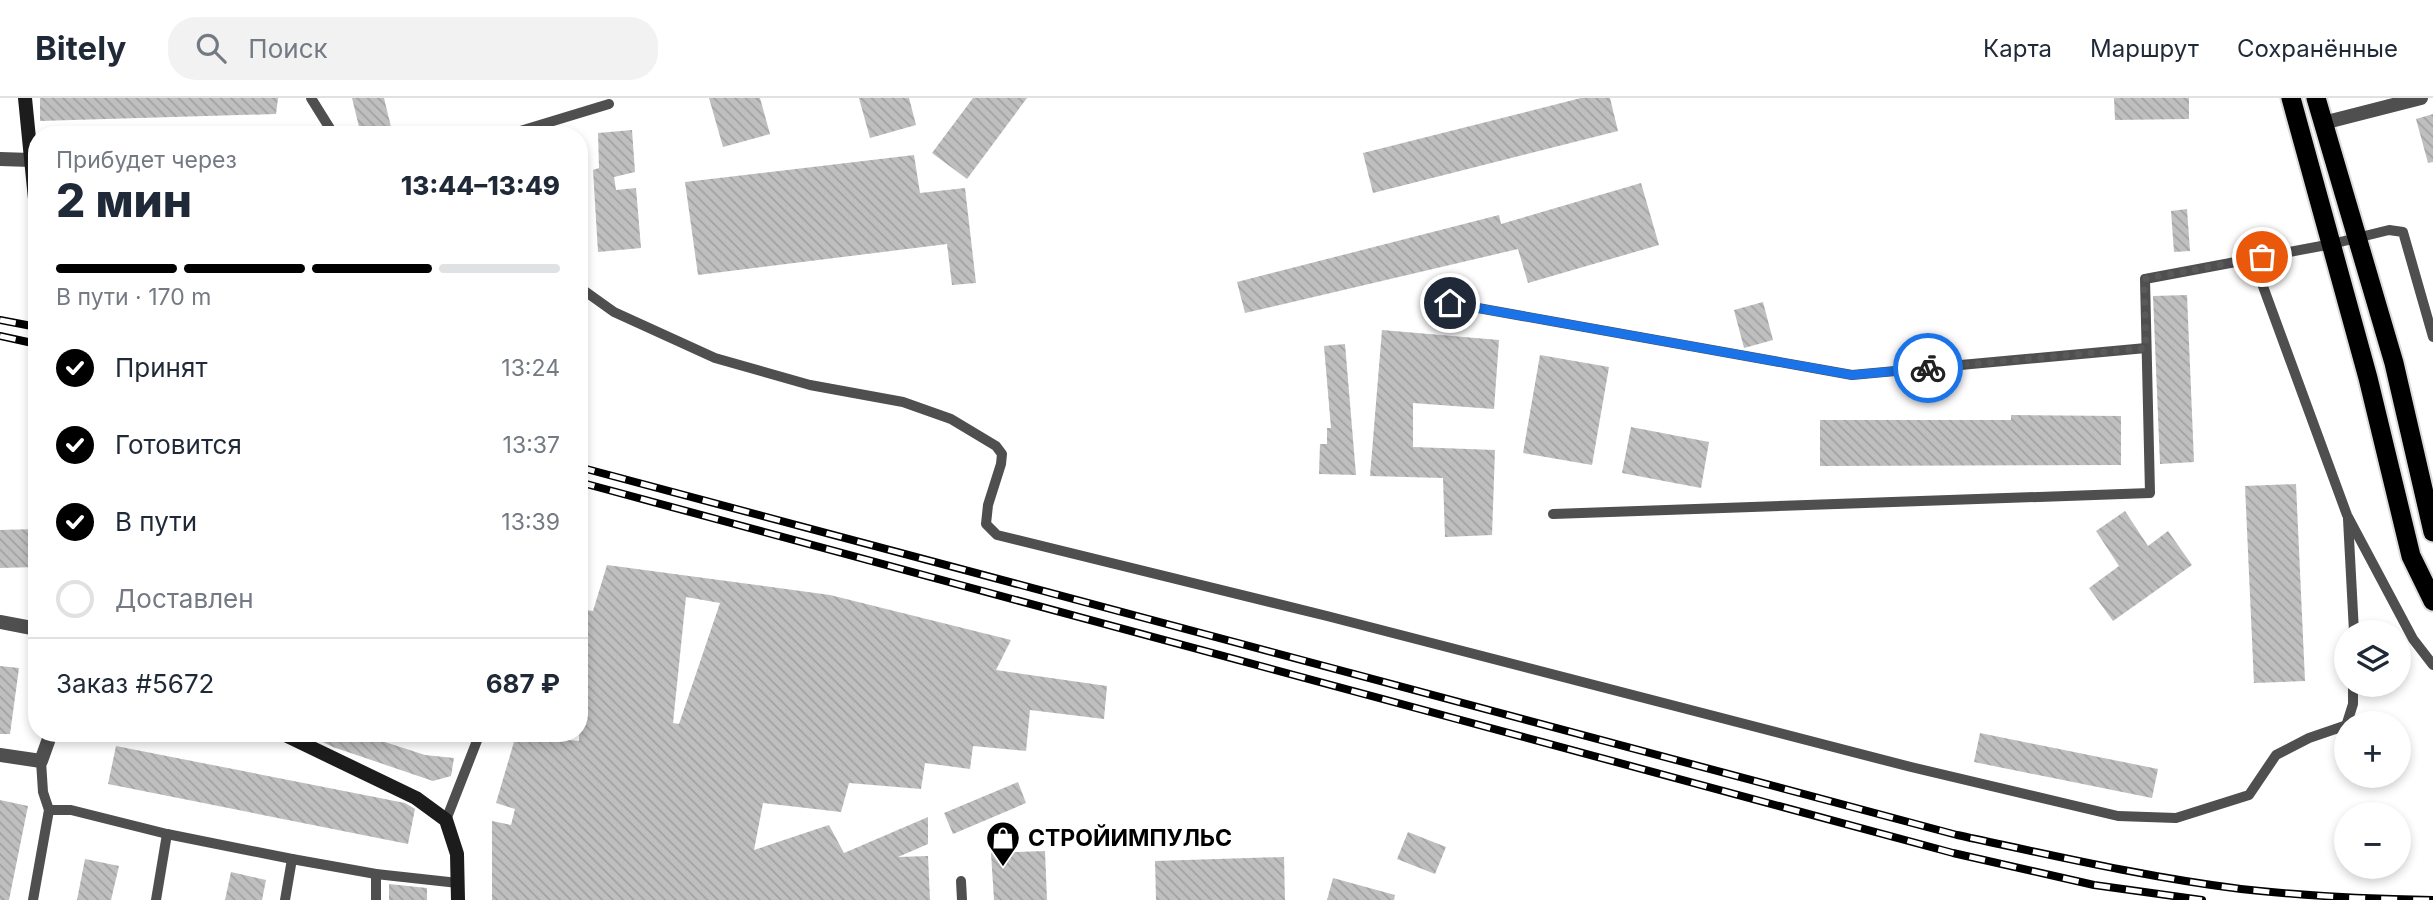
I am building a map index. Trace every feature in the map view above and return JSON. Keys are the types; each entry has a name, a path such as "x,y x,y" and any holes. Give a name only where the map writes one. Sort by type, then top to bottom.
{"highway":[{"path":"2291,98 2368,379 2411,556 2433,601"},
{"path":"2316,98 2394,363 2433,532"}],"main road":[{"path":"25,98 28,129"},
{"path":"300,742 415,798 446,820 457,854 458,900"}],"street":[{"path":"2323,123 2421,98"},
{"path":"0,159 28,160"},
{"path":"0,622 28,627"},
{"path":"0,755 41,761 48,742"}],"lane":[{"path":"311,98 328,126"},
{"path":"537,126 609,104"},
{"path":"1553,514 2150,494 2144,279 2332,244 2389,230 2403,232 2433,337"},
{"path":"2262,257 2257,270 2347,515 2413,639 2433,664"},
{"path":"588,293 614,312 715,358 810,384 903,402 951,419 985,439 1002,454 988,505 986,524 998,535 1911,767 2118,816 2176,818 2249,795 2276,755 2334,729"},
{"path":"1450,303 1852,375 2146,348"},
{"path":"2347,515 2353,620"},
{"path":"446,820 476,742"},
{"path":"33,900 48,810 43,792 41,761"},
{"path":"48,810 71,810 167,834 376,874 458,883"},
{"path":"156,900 167,834"},
{"path":"285,900 292,859"},
{"path":"376,874 376,900"},
{"path":"961,881 962,900"}],"building":[{"path":"40,98 278,98 276,114 40,121"},
{"path":"352,98 384,98 391,126 359,126"},
{"path":"709,98 760,98 770,134 723,147"},
{"path":"859,98 909,98 916,125 870,138"},
{"path":"973,98 1027,98 967,179 932,153"},
{"path":"1581,98 1610,98 1618,131 1373,193 1363,153"},
{"path":"2114,98 2189,98 2189,119 2115,120"},
{"path":"2433,114 2433,162 2428,163 2416,119"},
{"path":"632,130 635,172 614,177 616,190 636,188 641,248 598,252 593,170 599,168 598,133"},
{"path":"914,155 920,193 965,188 976,283 952,285 947,244 698,275 685,182"},
{"path":"1641,183 1659,245 1528,283 1518,249 1245,313 1237,282 1499,215 1501,224"},
{"path":"2187,209 2190,251 2174,252 2171,211"},
{"path":"2187,295 2194,462 2160,464 2153,296"},
{"path":"1763,302 1773,340 1744,348 1734,310"},
{"path":"1382,330 1499,340 1494,409 1413,403 1413,447 1495,450 1492,535 1445,537 1443,478 1370,476"},
{"path":"1345,344 1356,475 1319,474 1320,444 1327,444 1327,428 1331,428 1324,346"},
{"path":"1540,355 1609,367 1592,465 1523,453"},
{"path":"2011,415 2121,416 2121,465 1820,466 1820,420 2011,420"},
{"path":"1631,427 1709,442 1701,488 1622,473"},
{"path":"2296,484 2305,681 2254,683 2245,486"},
{"path":"2125,511 2148,546 2168,531 2192,565 2113,621 2089,588 2119,566 2096,531"},
{"path":"28,529 28,567 0,568 0,530"},
{"path":"607,565 830,595 1011,640 996,670 1107,686 1104,719 1030,710 1026,751 973,746 970,769 925,763 921,789 849,783 841,812 763,803 754,850 829,825 844,853 928,817 928,844 898,857 928,856 930,900 492,900 492,821 511,825 515,809 496,803 514,742 588,742 588,610 593,611","holes":["686,597 720,603 679,724 673,723"]},
{"path":"0,666 19,668 10,734 0,734"},
{"path":"1980,733 2158,769 2152,798 1974,762"},
{"path":"323,742 385,742 425,755 454,758 451,776 433,781"},
{"path":"116,746 405,803 415,809 408,844 108,784"},
{"path":"1018,782 1026,803 953,834 944,813"},
{"path":"0,800 28,806 9,900 0,900"},
{"path":"1408,832 1446,847 1435,874 1397,859"},
{"path":"1045,851 1047,900 994,900 991,853"},
{"path":"1284,857 1285,900 1156,900 1155,861"},
{"path":"85,859 119,866 111,900 77,900"},
{"path":"231,872 266,880 262,900 225,900"},
{"path":"1333,878 1395,895 1394,900 1327,900"},
{"path":"389,884 427,888 427,900 389,900"}],"railway":[{"path":"0,320 28,325"},
{"path":"0,336 28,342"},
{"path":"588,469 1957,835 2134,872 2241,889 2337,897 2433,900"},
{"path":"588,484 1953,853 2094,885 2202,900"}],"way so far":[{"path":"1928,368 2146,348 2144,279 2262,257"}],"place":[{"name":"СТРОЙИМПУЛЬС","path":"1003,868"}],"route":[{"path":"1450,303 1852,375 1928,368"}]}
